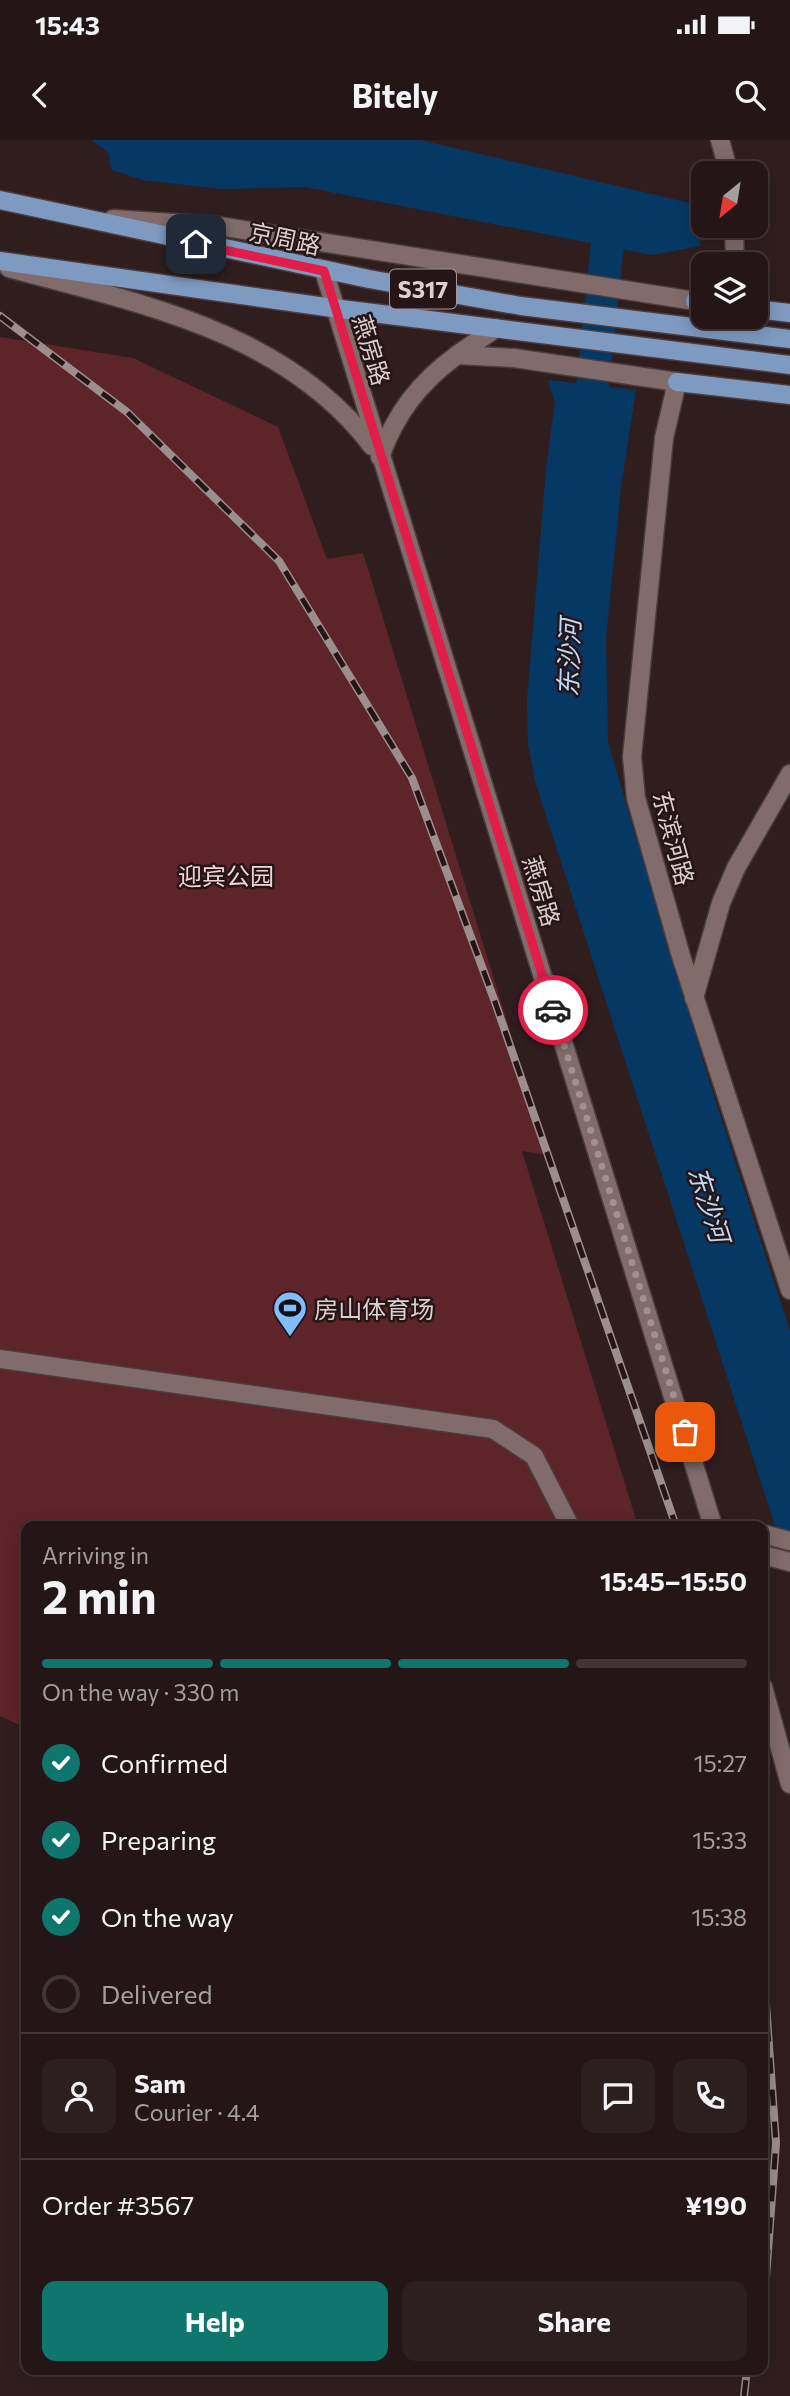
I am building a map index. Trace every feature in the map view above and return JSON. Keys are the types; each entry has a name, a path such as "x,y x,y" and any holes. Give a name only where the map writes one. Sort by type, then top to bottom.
{"main road":[{"name":"京周路","path":"0,200 324,271 521,306 691,327"},
{"name":"S317","path":"0,263 790,365"},
{"path":"768,310 790,313"},
{"name":"京周路","path":"707,329 790,339"},
{"path":"677,382 790,395"}],"street":[{"path":"720,140 726,161"},
{"path":"80,216 219,226 691,300"},
{"path":"0,263 196,323 272,356 327,396 355,424 380,457"},
{"name":"燕房路","path":"324,271 712,1521"},
{"path":"380,457 391,428 406,402 421,384 496,328"},
{"path":"457,355 514,358 677,382"},
{"name":"东滨河路","path":"677,382 664,438 632,757 636,798 694,998 790,1290"},
{"path":"694,998 721,903 731,879 790,774"},
{"path":"0,1359 493,1429 534,1456 567,1521"},
{"path":"768,1535 790,1541"},
{"path":"768,1556 790,1562"},
{"path":"768,1706 790,1784"}],"green space":[{"name":"迎宾公园","path":"0,337 133,358 278,427 327,559 363,553 548,1155 522,1151 636,1521 21,1521 21,1726 0,1716"}],"water":[{"path":"91,140 420,140 691,203 691,238 701,238 700,246 652,255 305,187 221,189 143,180 112,170 108,152"},
{"path":"548,380 636,390 621,487 606,638 608,743 712,1090 790,1331 790,1572 535,781 528,744 527,701 546,469 555,402"}],"waterway":[{"name":"东沙河","path":"588,430 610,219 593,215"}],"railway":[{"path":"0,316 127,412 279,561 412,778 495,1002 674,1521"},
{"path":"768,2032 776,2143 768,2251"},
{"path":"744,2396 746,2375"}],"way so far":[{"path":"553,1010 685,1432"}],"place":[{"name":"房山体育场","path":"290,1338"}],"route":[{"path":"196,244 324,271 342,337 553,1010"}]}
